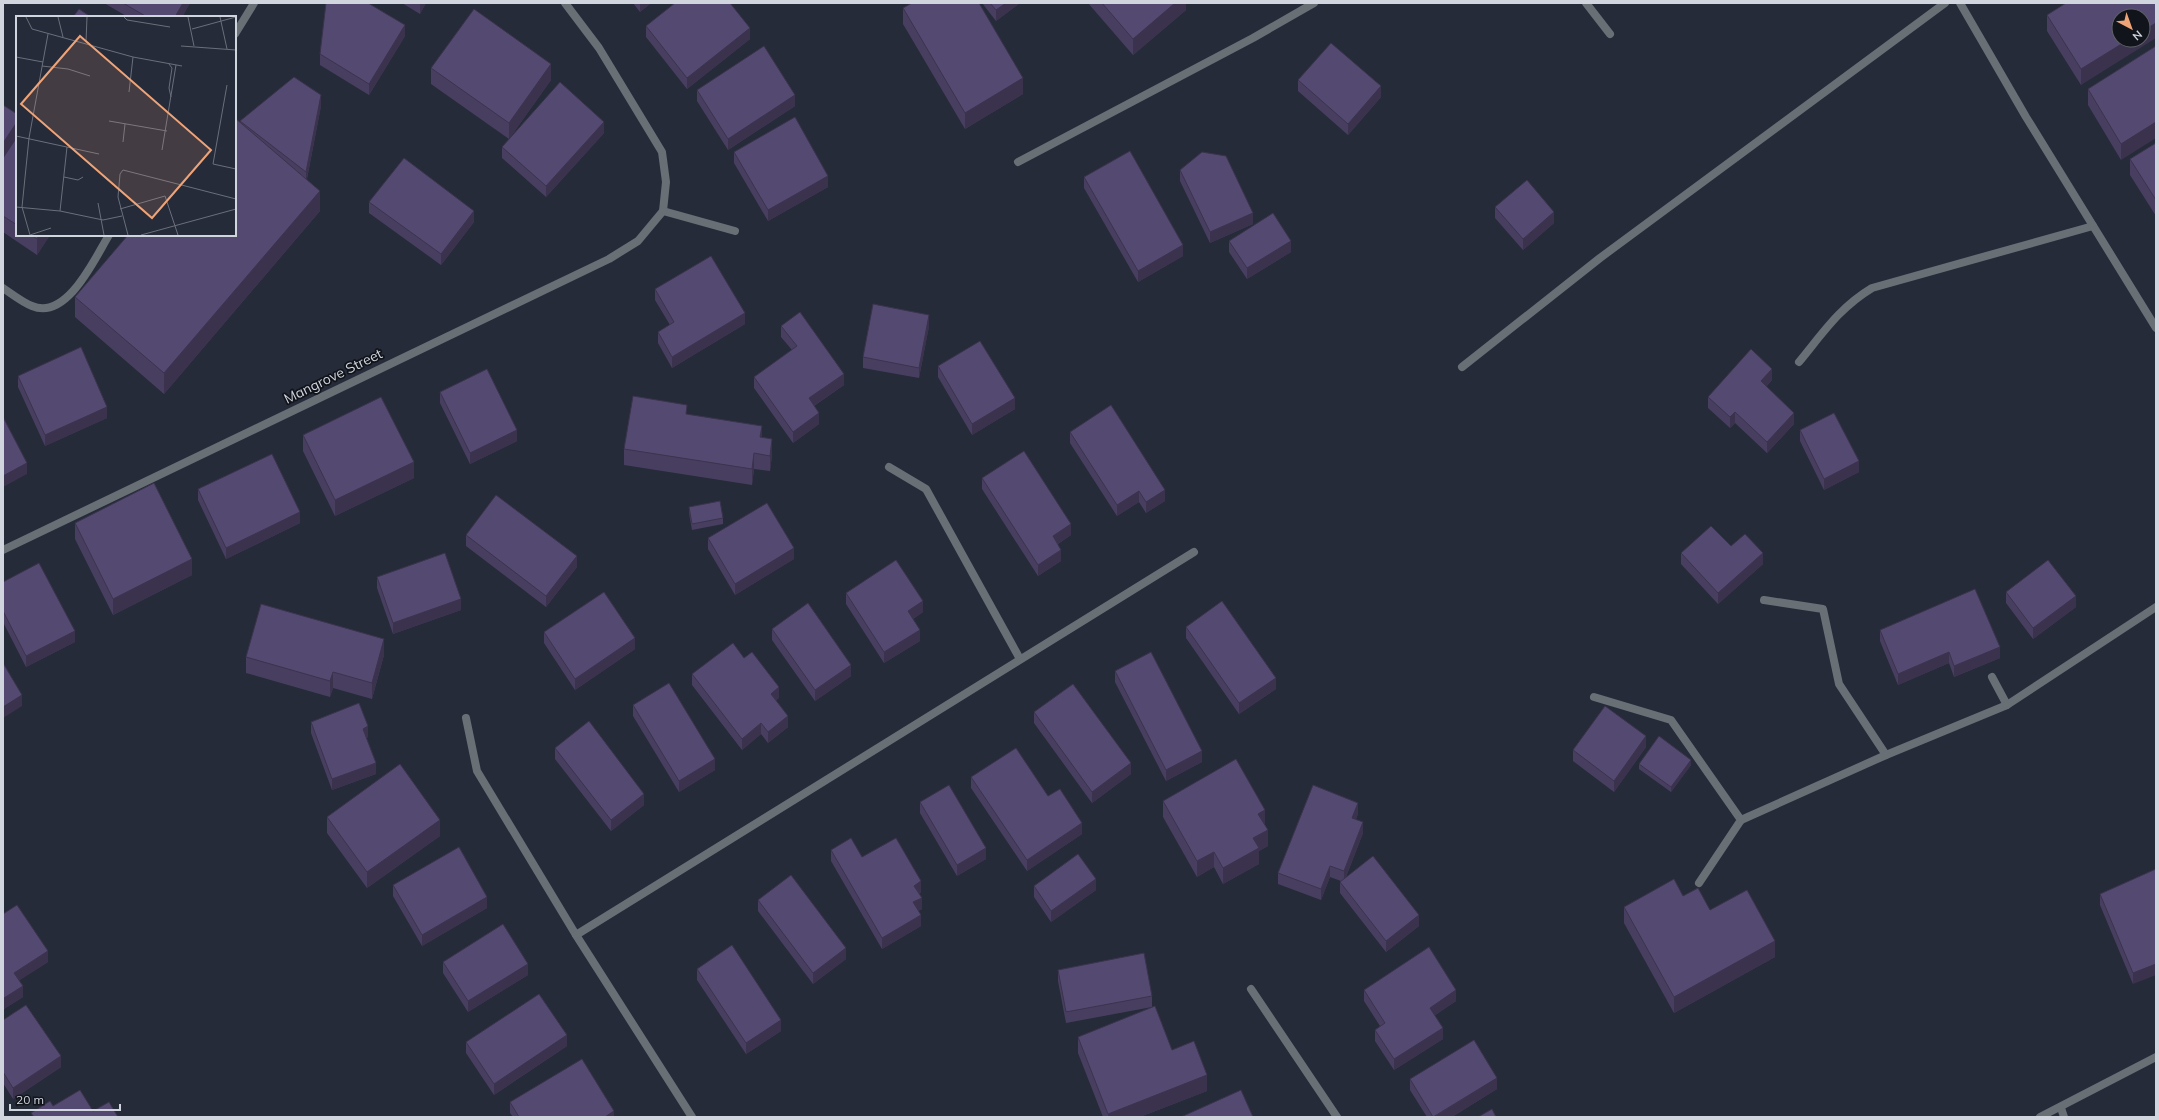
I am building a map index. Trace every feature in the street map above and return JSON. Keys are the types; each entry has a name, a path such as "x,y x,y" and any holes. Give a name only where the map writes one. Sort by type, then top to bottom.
{"street":[{"path":"236,32 254,3"},
{"path":"565,3 599,48 662,152 666,182 663,211 735,231"},
{"path":"1018,162 1253,38 1314,3"},
{"path":"1586,3 1610,34"},
{"path":"1462,367 1600,258 1945,3"},
{"path":"1960,3 2026,117 2156,328"},
{"name":"Mangrove Street","path":"3,550 609,259 638,241 663,211"},
{"path":"1799,362 1847,305 1872,288 2093,226"},
{"path":"3,288 33,307 45,308 57,305 67,298 75,289 108,236"},
{"path":"889,467 926,489 1020,659"},
{"path":"576,935 1194,552"},
{"path":"1764,600 1823,609 1838,684 1886,755"},
{"path":"1699,883 1741,820 1886,755 2007,705 2156,607"},
{"path":"1992,677 2007,705"},
{"path":"1594,697 1671,720 1741,820"},
{"path":"466,718 477,772 576,935 692,1117"},
{"path":"1251,989 1337,1117"},
{"path":"2040,1117 2156,1057"},
{"path":"2060,1108 2064,1117"}],"building":[{"path":"123,3 183,3 176,16 145,16"},
{"path":"326,3 368,3 405,25 369,84 320,54"},
{"path":"675,3 730,3 750,28 687,78 646,26"},
{"path":"912,3 979,3 1023,78 965,113 903,8"},
{"path":"990,3 1006,3 996,10"},
{"path":"1102,3 1175,3 1133,39"},
{"path":"2066,3 2156,3 2156,23 2151,26 2151,8 2111,8 2111,48 2115,48 2081,69 2047,15"},
{"path":"79,9 90,16 74,16"},
{"path":"474,9 551,64 509,123 431,68"},
{"path":"1331,43 1381,86 1348,124 1298,80"},
{"path":"764,46 795,95 728,139 697,90"},
{"path":"2156,46 2156,122 2121,144 2088,89"},
{"path":"294,77 321,95 306,172 240,121"},
{"path":"560,82 604,122 546,186 502,147"},
{"path":"3,105 16,113 16,124 3,143"},
{"path":"795,117 828,176 768,210 734,152"},
{"path":"236,119 320,191 164,373 75,297 127,236 236,236"},
{"path":"16,138 16,224 3,216 3,158"},
{"path":"2156,143 2156,200 2130,159"},
{"path":"1130,151 1183,245 1138,271 1084,177"},
{"path":"1202,152 1226,156 1253,213 1210,232 1180,170"},
{"path":"404,158 474,211 441,254 369,202"},
{"path":"1527,180 1554,212 1523,239 1495,207"},
{"path":"1273,213 1291,241 1247,268 1229,241"},
{"path":"711,256 745,313 672,357 658,332 674,322 655,289"},
{"path":"873,304 929,315 919,368 863,357"},
{"path":"800,312 844,374 809,398 819,413 793,432 754,377 797,346 781,326"},
{"path":"980,341 1015,398 972,424 938,366"},
{"path":"81,347 107,407 45,435 18,376"},
{"path":"1751,349 1772,369 1761,381 1794,413 1767,442 1735,412 1730,417 1708,397"},
{"path":"487,369 517,430 470,453 440,392"},
{"path":"633,396 687,405 686,414 762,426 760,437 772,439 770,456 754,453 752,469 624,449"},
{"path":"381,397 414,462 335,500 303,435"},
{"path":"1111,405 1165,490 1146,502 1139,491 1117,505 1070,432"},
{"path":"1834,413 1859,461 1824,479 1800,430"},
{"path":"3,417 27,463 3,476"},
{"path":"1024,451 1071,524 1053,536 1061,550 1038,565 982,478"},
{"path":"272,454 300,512 226,548 198,489"},
{"path":"154,483 192,559 113,599 75,523"},
{"path":"496,495 577,556 546,596 466,535"},
{"path":"720,501 723,518 692,524 689,507"},
{"path":"767,503 794,548 735,584 708,538"},
{"path":"1711,526 1731,546 1745,534 1763,553 1718,593 1681,553"},
{"path":"445,553 461,599 393,623 377,577"},
{"path":"896,560 923,601 908,611 920,630 884,652 846,593"},
{"path":"2048,560 2076,596 2033,628 2006,592"},
{"path":"39,563 75,631 26,656 3,611 3,582"},
{"path":"1975,589 2000,647 1954,666 1949,652 1898,674 1880,630"},
{"path":"604,592 635,638 575,679 544,632"},
{"path":"1222,601 1276,678 1239,703 1186,627"},
{"path":"808,603 851,665 815,690 772,629"},
{"path":"261,604 384,639 372,683 333,672 330,681 246,657"},
{"path":"733,643 744,658 752,652 779,687 771,694 788,716 768,732 761,723 742,739 692,674"},
{"path":"1151,652 1202,751 1166,770 1115,671"},
{"path":"3,663 22,695 3,707"},
{"path":"669,683 715,759 679,781 633,705"},
{"path":"1073,684 1131,763 1092,792 1034,712"},
{"path":"359,703 368,726 363,729 376,763 332,779 311,722"},
{"path":"1605,706 1646,736 1614,781 1573,750"},
{"path":"589,721 644,794 611,820 555,748"},
{"path":"1659,736 1691,760 1671,787 1639,764"},
{"path":"1016,748 1048,796 1060,789 1082,823 1027,860 971,777"},
{"path":"1236,759 1265,810 1258,814 1268,830 1253,838 1259,848 1223,868 1214,852 1197,861 1163,801"},
{"path":"400,764 440,820 367,872 327,817"},
{"path":"949,785 986,848 957,865 920,802"},
{"path":"1313,785 1358,803 1352,818 1363,822 1344,871 1330,866 1321,889 1278,873"},
{"path":"851,838 862,857 896,838 921,881 914,886 922,898 913,902 921,915 882,938 831,850"},
{"path":"459,847 487,897 422,935 393,885"},
{"path":"1078,854 1096,879 1051,911 1034,886"},
{"path":"1373,856 1419,915 1386,941 1340,882"},
{"path":"2156,869 2156,964 2133,973 2100,894"},
{"path":"791,875 846,948 813,973 758,900"},
{"path":"1674,879 1683,896 1698,888 1710,910 1747,890 1775,941 1674,997 1624,907"},
{"path":"17,905 48,951 14,973 23,986 4,998 3,914"},
{"path":"503,924 528,964 468,1001 443,962"},
{"path":"732,945 781,1020 746,1043 697,969"},
{"path":"1429,947 1456,990 1430,1008 1443,1028 1394,1059 1375,1030 1385,1023 1364,990"},
{"path":"1144,953 1152,996 1066,1012 1058,970"},
{"path":"539,994 567,1035 494,1084 466,1042"},
{"path":"26,1005 61,1056 13,1088 3,1072 3,1020"},
{"path":"1155,1006 1172,1050 1194,1041 1207,1075 1108,1114 1078,1037"},
{"path":"1474,1040 1497,1078 1433,1117 1410,1079"},
{"path":"582,1059 614,1111 605,1117 519,1117 510,1102"},
{"path":"80,1090 93,1111 109,1102 118,1117 34,1117 31,1113 50,1101 53,1106"},
{"path":"1241,1090 1253,1117 1181,1117"},
{"path":"1492,1109 1496,1117 1478,1117"}]}
